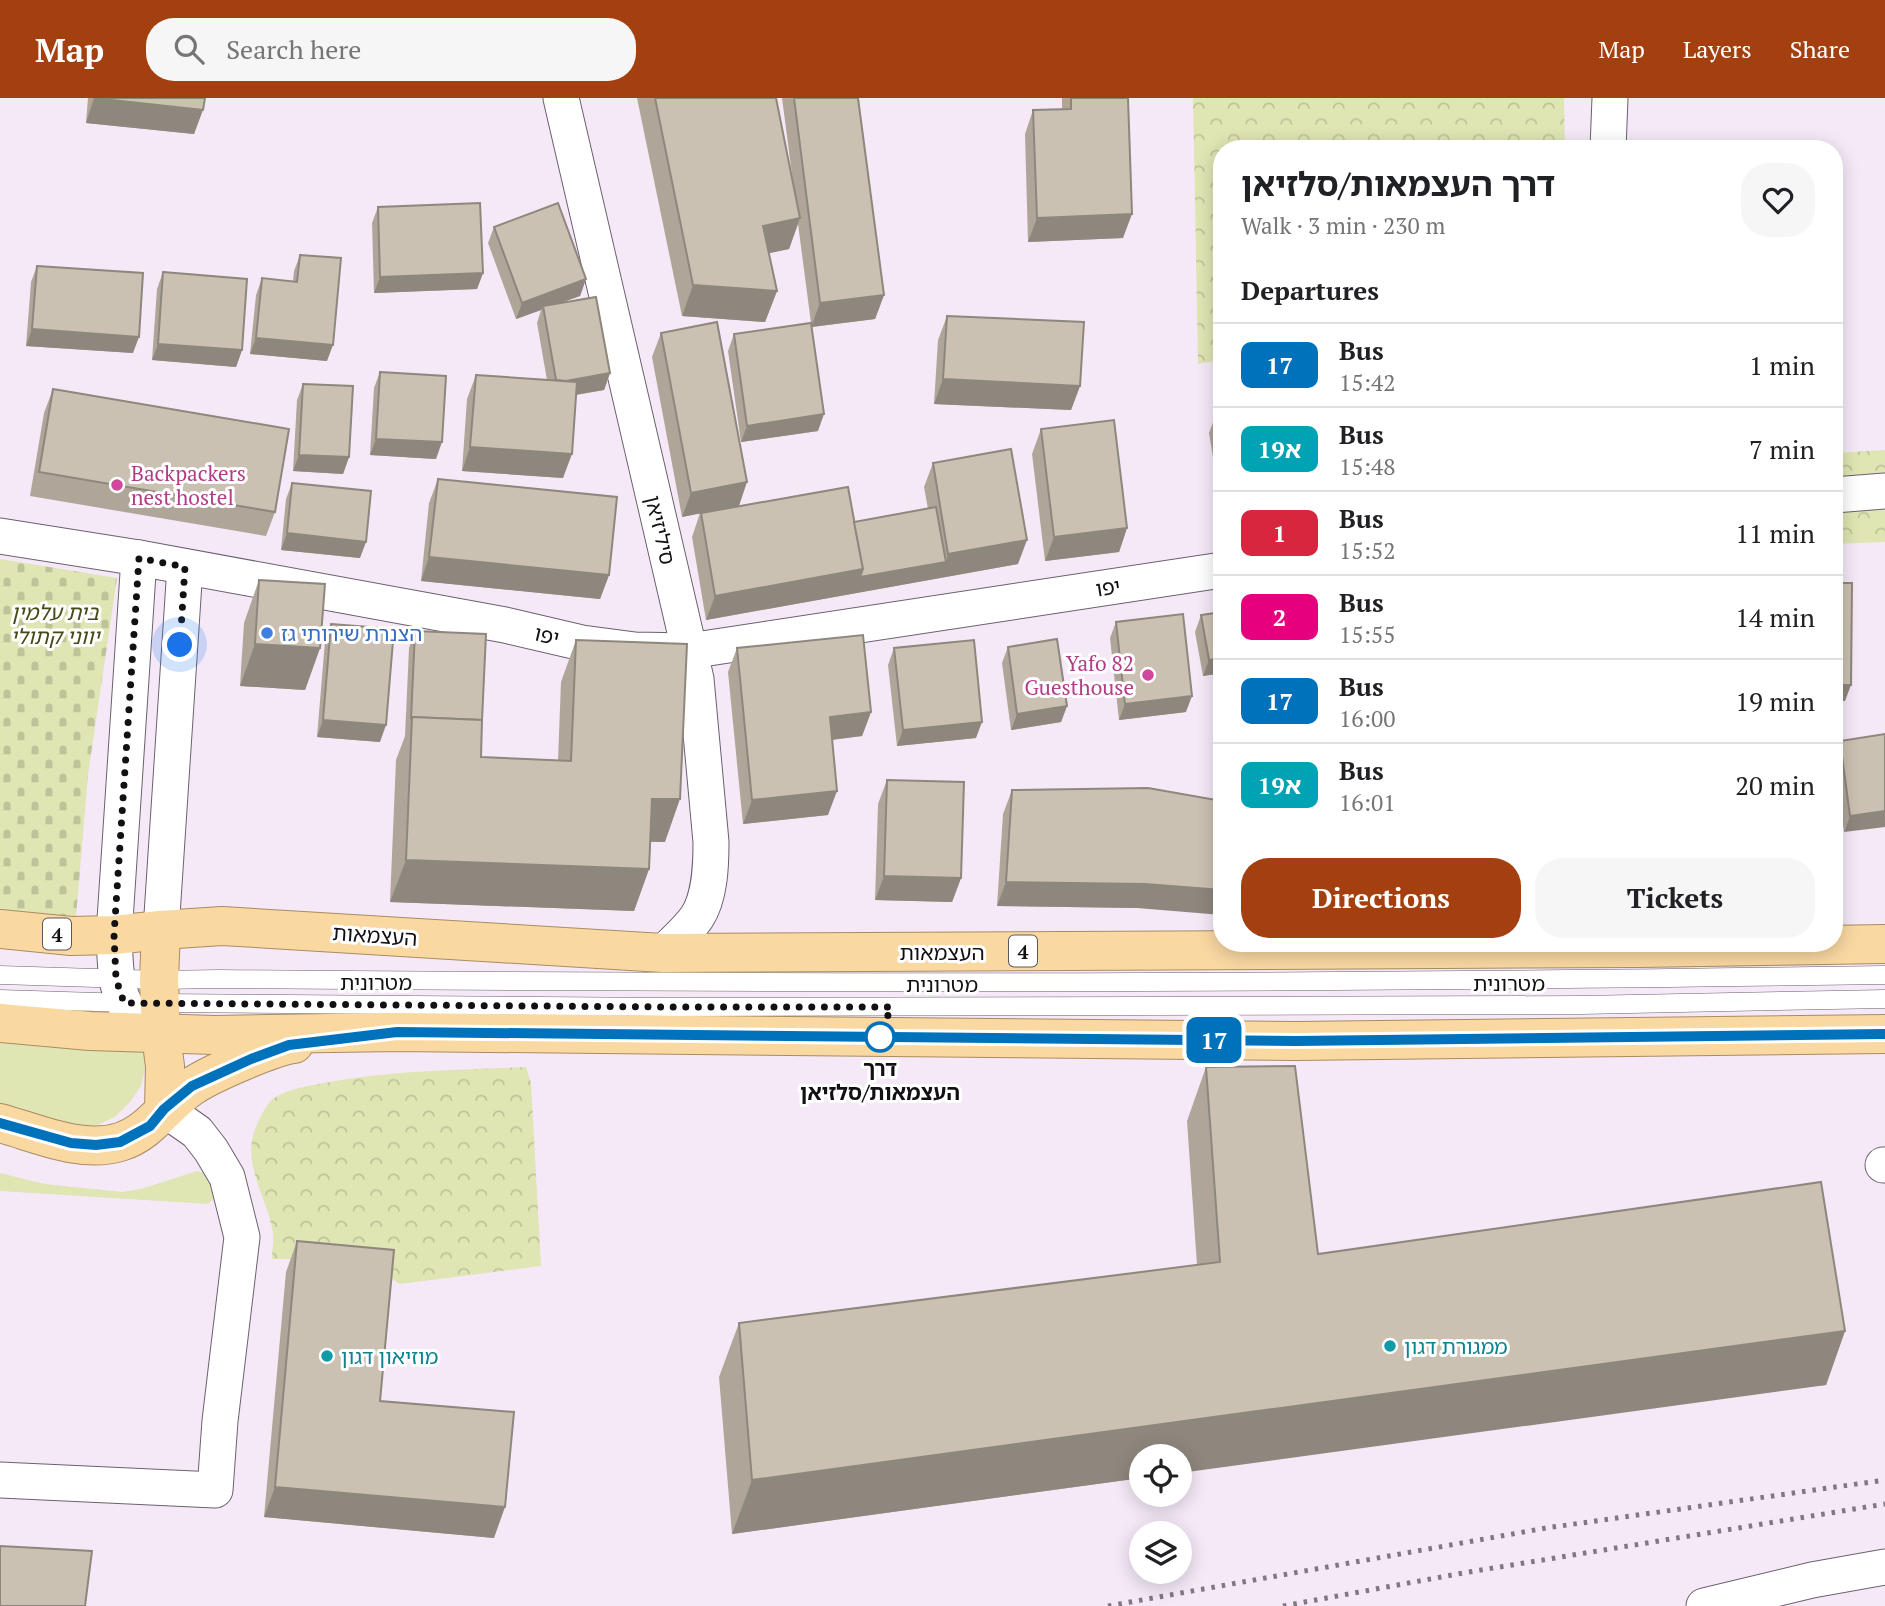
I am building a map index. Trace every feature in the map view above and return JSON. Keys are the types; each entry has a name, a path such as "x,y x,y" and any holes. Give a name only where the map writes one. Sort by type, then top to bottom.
{"highway":[{"name":"העצמאות","path":"0,929 71,936 222,926 663,953 1213,949"},
{"path":"161,930 144,1000 165,1066 164,1109"},
{"name":"העצמאות","path":"1843,944 1885,944"},
{"path":"0,1023 90,1031 144,1000 397,1032 1296,1041 1885,1034"},
{"path":"0,1123 71,1143 96,1145 120,1142 150,1126 164,1109 192,1086 251,1059 289,1045 397,1032"}],"street":[{"name":"סיליזיאן","path":"561,98 696,679 711,864 697,917 663,953"},
{"path":"1608,140 1610,98"},
{"path":"1843,494 1885,491"},
{"name":"יפו","path":"0,536 139,558 505,625 582,643 635,650 689,651 1213,571"},
{"path":"139,558 114,935 144,1000"},
{"path":"161,930 185,567"},
{"path":"0,1480 215,1490 220,1421 242,1237 227,1177 211,1150 197,1132 164,1109"},
{"path":"1704,1606 1812,1580 1885,1567"}],"lane":[{"name":"מטרונית","path":"0,975 144,1000 233,979 670,983 1524,981 1885,975"},
{"name":"מטרונית","path":"0,999 657,1007 1553,1006 1885,999"}],"green space":[{"path":"1193,98 1564,98 1565,140 1213,140 1213,361 1198,364"},
{"path":"1885,450 1885,542 1843,544 1843,452"},
{"name":"בית עלמין יווני קתולי","path":"0,559 117,578 88,775 76,917 0,909"},
{"path":"0,1036 144,1045 145,1069 141,1086 116,1116 80,1129 0,1107"},
{"path":"526,1067 531,1083 541,1266 400,1284 376,1269 299,1259 272,1259 273,1233 252,1164 251,1152 257,1123 274,1098 305,1087 374,1075"},
{"path":"197,1171 210,1175 217,1196 208,1204 0,1191 0,1173 45,1184 123,1192"}],"building":[{"path":"94,98 205,98 203,110"},
{"path":"655,98 776,98 800,218 763,226 777,291 693,285"},
{"path":"794,98 858,98 884,295 820,303"},
{"path":"1071,98 1128,98 1132,214 1037,218 1033,110 1071,109"},
{"path":"480,203 483,273 380,277 378,207"},
{"path":"558,203 586,279 522,303 494,227"},
{"path":"300,255 341,258 333,345 256,338 262,278 297,282"},
{"path":"37,266 143,273 139,337 32,329"},
{"path":"163,272 247,279 242,350 158,344"},
{"path":"596,297 610,373 566,381 556,380 543,306"},
{"path":"947,316 1084,322 1080,386 943,379"},
{"path":"717,322 747,482 691,493 661,333"},
{"path":"811,323 824,414 747,426 734,334"},
{"path":"380,372 446,376 442,442 376,439"},
{"path":"476,375 577,382 572,454 470,447"},
{"path":"303,384 353,386 349,457 299,455"},
{"path":"53,389 289,429 275,512 39,472"},
{"path":"1114,420 1127,528 1054,537 1041,429"},
{"path":"1011,449 1027,540 948,554 933,463"},
{"path":"438,479 617,497 609,575 429,557"},
{"path":"292,483 371,491 366,542 287,533"},
{"path":"848,487 863,569 715,596 701,513"},
{"path":"936,507 946,562 860,577 863,569 854,522"},
{"path":"259,580 325,584 320,648 255,644"},
{"path":"1843,583 1852,583 1851,685 1843,685"},
{"path":"1213,613 1213,659 1209,660 1201,615"},
{"name":"Yafo 82 Guesthouse","path":"1183,614 1192,696 1125,704 1116,622"},
{"path":"331,624 394,629 386,725 323,720"},
{"path":"415,631 486,634 482,720 411,719"},
{"path":"863,635 871,712 830,717 837,791 752,800 737,648"},
{"path":"1057,639 1067,706 1017,714 1008,647"},
{"path":"576,640 687,644 680,799 652,799 649,869 406,860 412,717 482,720 481,757 571,761"},
{"path":"974,640 982,722 903,730 894,648"},
{"path":"1885,734 1885,811 1850,816 1843,764 1843,741"},
{"path":"887,780 964,782 961,878 884,876"},
{"path":"1148,788 1213,799 1213,889 1145,884 1006,882 1012,790"},
{"name":"ממגורת דגון","path":"1295,1066 1318,1254 1821,1182 1845,1331 752,1480 739,1323 1220,1262 1206,1067"},
{"name":"מוזיאון דגון","path":"297,1241 394,1250 380,1401 514,1412 505,1507 275,1487"},
{"path":"0,1546 92,1551 85,1606 0,1606"}],"railway":[{"path":"1108,1606 1546,1528 1885,1480"},
{"path":"1283,1606 1463,1573 1885,1504"}],"bus line":[{"name":"17","path":"0,1123 71,1143 96,1145 120,1142 150,1126 164,1109 192,1086 251,1059 289,1045 397,1032 1296,1041 1885,1034"}],"place":[{"name":"Backpackers nest hostel","path":"117,485"},
{"name":"הצנרת שירותי גז","path":"267,633"},
{"name":"Yafo 82 Guesthouse","path":"1148,675"},
{"name":"דרך העצמאות/סלזיאן","path":"880,1037"},
{"name":"ממגורת דגון","path":"1390,1346"},
{"name":"מוזיאון דגון","path":"327,1356"}],"route":[{"path":"180,645 185,567 139,558 114,935 116,979 124,1003 891,1007 880,1037"}]}
